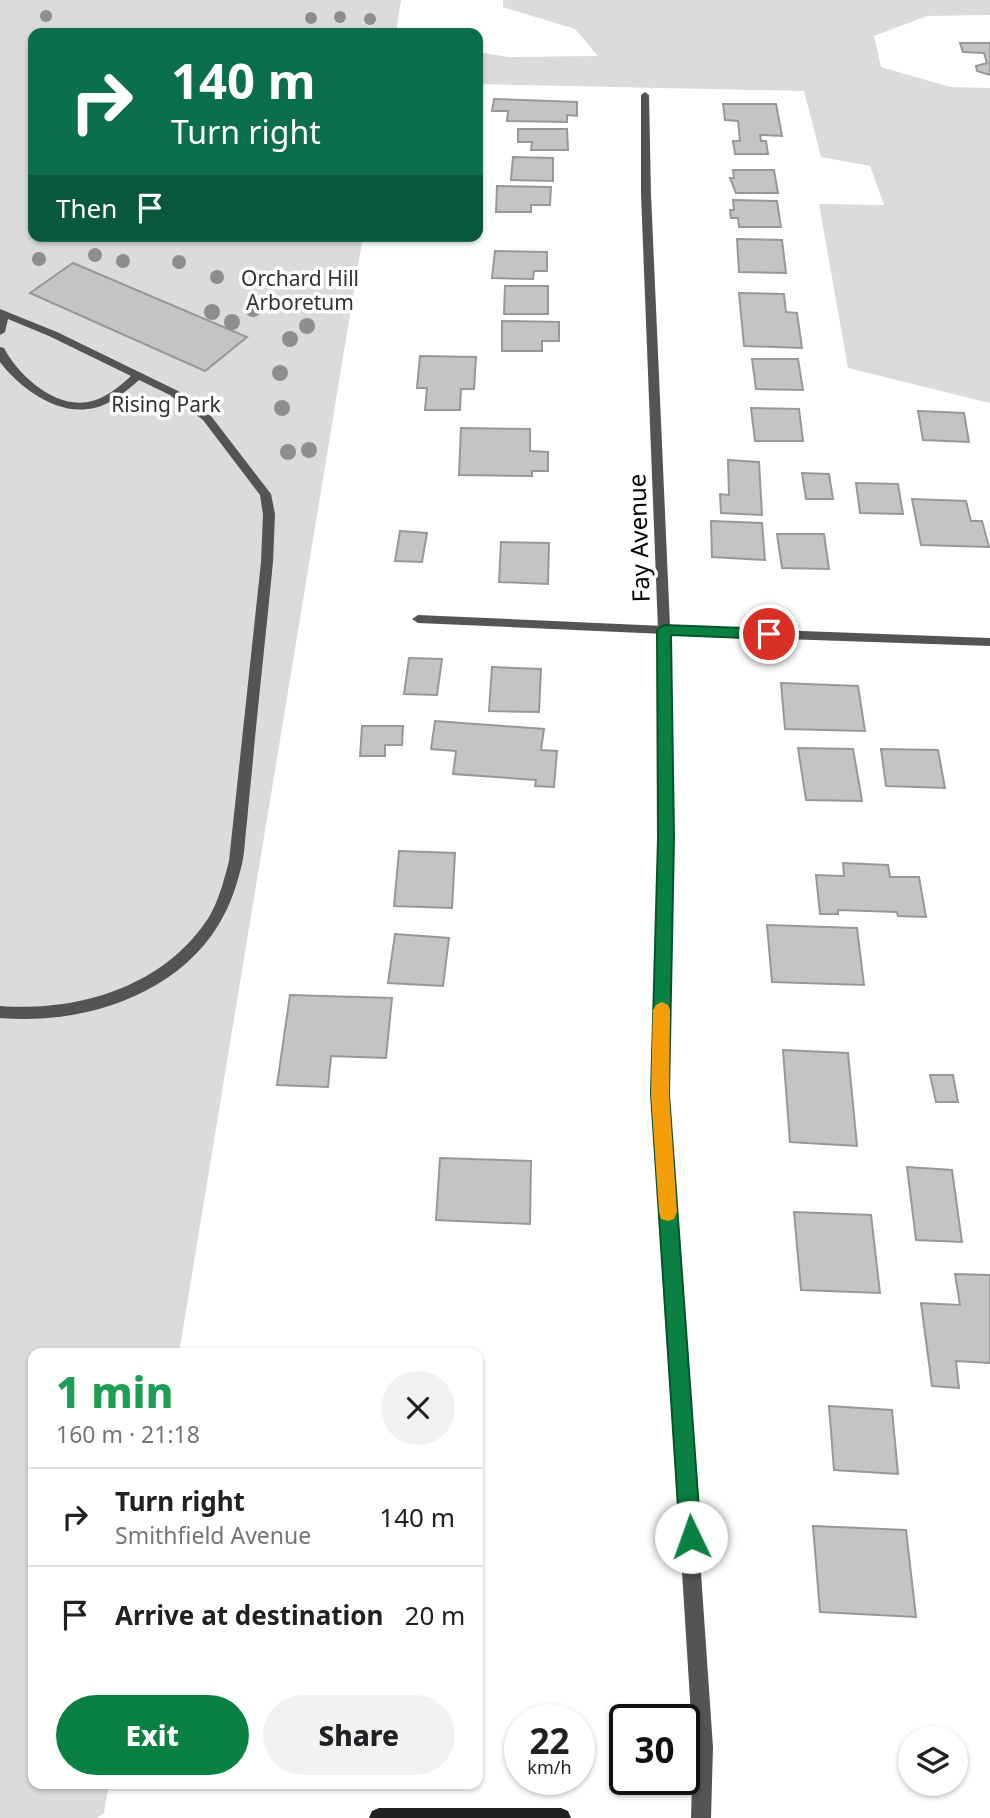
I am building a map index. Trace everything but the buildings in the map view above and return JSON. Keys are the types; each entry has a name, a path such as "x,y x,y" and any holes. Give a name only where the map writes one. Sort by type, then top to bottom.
{"main road":[{"path":"379,1818 561,1818"}],"street":[{"name":"Fay Avenue","path":"645,95 646,194 664,630 666,838 660,1094 703,1733 701,1818"},
{"path":"0,332 2,313 174,393 207,418 265,494 269,514 267,562 236,861 227,892 213,921 199,940 169,967 101,1004 57,1014 0,1012"},
{"path":"0,351 11,372 40,392 67,404 85,406 107,400 138,375"},
{"path":"418,620 990,642"}],"green space":[{"name":"Rising Park","path":"0,0 401,0 397,28 28,28 28,242 362,242 180,1348 28,1348 28,1789 108,1789 104,1813 97,1818 0,1818"},
{"path":"503,0 990,0 990,15 927,16 874,36 881,67 950,87 990,88 990,403 848,368 819,204 884,205 870,166 821,157 804,91 483,84 483,53 508,57 598,56 575,29 503,7"}],"slow traffic":[{"path":"662,1010 660,1094 668,1212"}],"route":[{"path":"691,1537 660,1094 666,838 664,630 769,634"}],"park label":[{"name":"Orchard Hill Arboretum","path":"300,290"}]}
